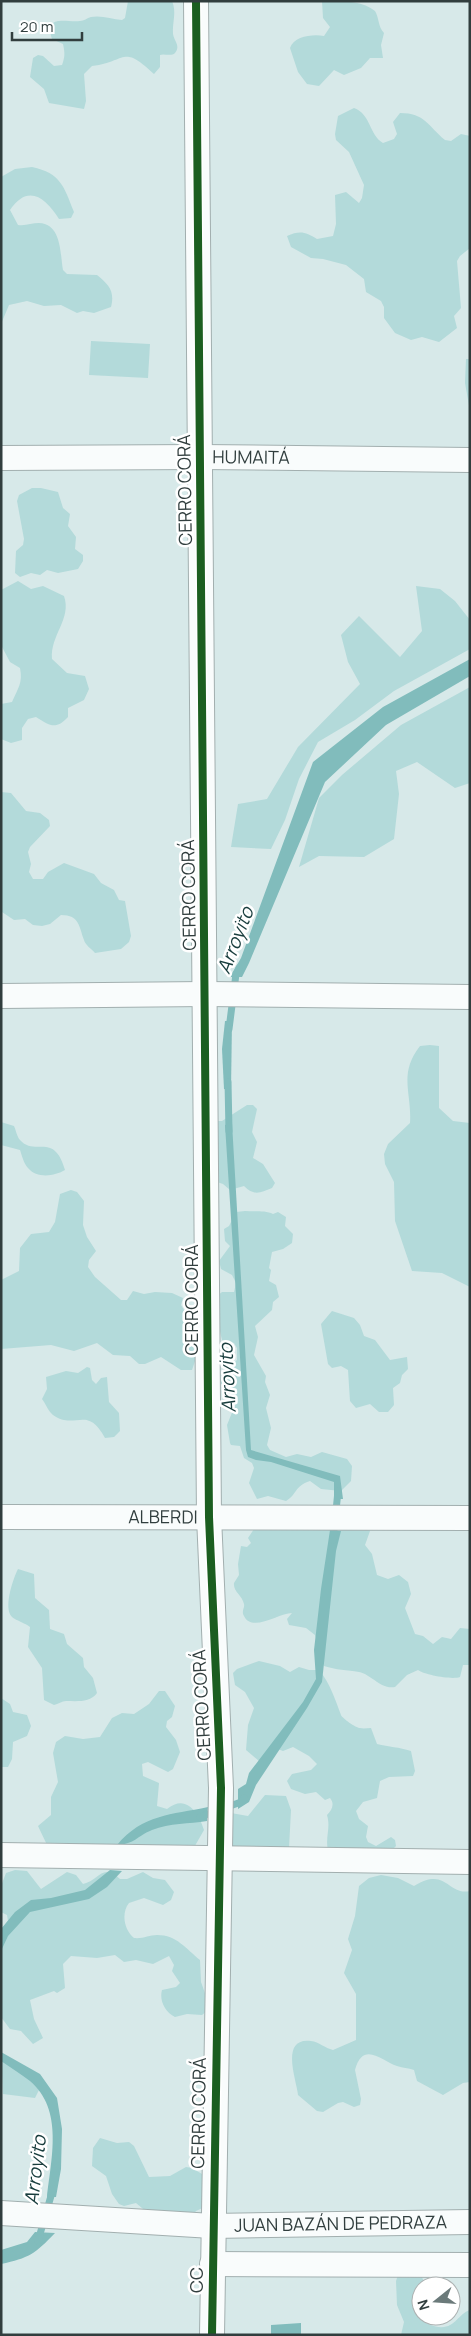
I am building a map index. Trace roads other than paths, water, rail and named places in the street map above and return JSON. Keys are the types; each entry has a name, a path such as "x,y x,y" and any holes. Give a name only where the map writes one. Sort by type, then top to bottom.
{"street":[{"name":"CERRO CORÁ","path":"196,1 200,457 224,994 209,1517 221,1788 218,1858 212,2226"},
{"name":"HUMAITÁ","path":"1,458 200,457 470,460"},
{"path":"1,996 224,994 470,997"},
{"name":"ALBERDI","path":"1,1517 470,1518"},
{"path":"1,1855 470,1862"},
{"name":"JUAN BAZÁN DE PEDRAZA","path":"1,2213 212,2226 470,2222"},
{"name":"CC","path":"212,2226 212,2335"},
{"path":"212,2264 470,2265"}],"waterway":[{"name":"Arroyito","path":"229,1029 236,974 239,968"},
{"name":"Arroyito","path":"228,1082 229,1131"},
{"name":"Arroyito","path":"333,1540 338,1491"},
{"name":"Arroyito","path":"200,1817 241,1802 244,1798"},
{"name":"Arroyito","path":"38,2241 53,2189"}]}
